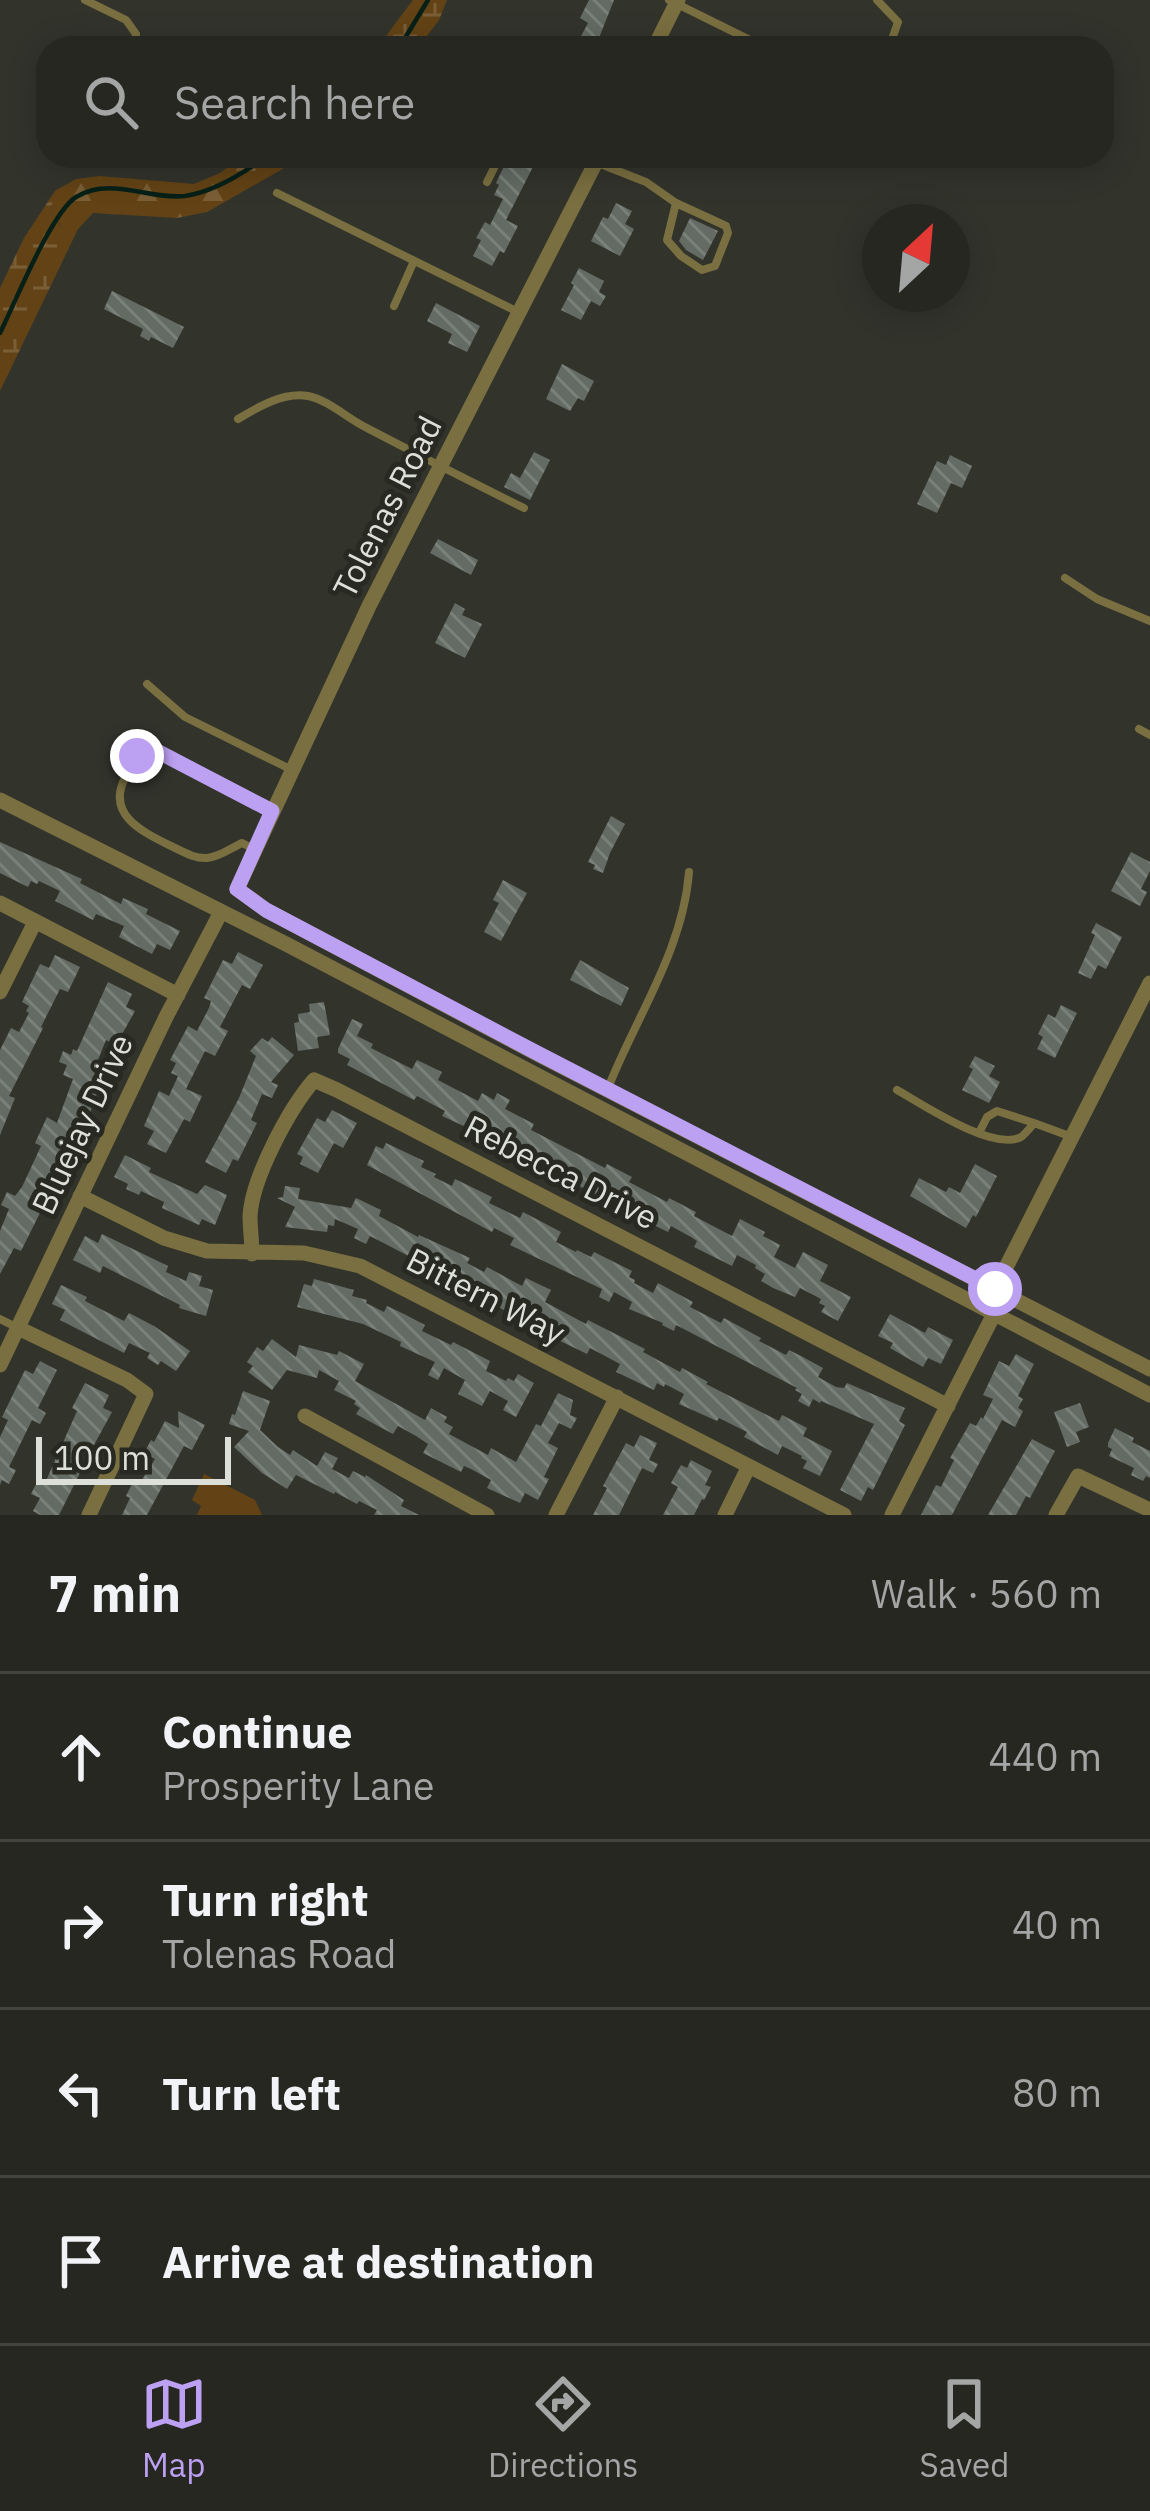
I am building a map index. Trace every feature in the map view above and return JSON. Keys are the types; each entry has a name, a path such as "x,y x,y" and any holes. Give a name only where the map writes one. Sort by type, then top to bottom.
{"street":[{"path":"659,36 674,1"},
{"name":"Tolenas Road","path":"588,168 369,606 237,889 266,910 608,1090"},
{"path":"0,800 1150,1395"},
{"path":"0,903 178,995"},
{"name":"Bluejay Drive","path":"0,1365 221,912"},
{"path":"0,992 35,922"},
{"path":"995,1289 1150,983"},
{"name":"Rebecca Drive","path":"252,1254 250,1214 260,1176 299,1097 314,1080 948,1406"},
{"path":"608,1090 1150,1370"},
{"name":"Bittern Way","path":"80,1196 164,1238 207,1252 304,1252 360,1266 844,1515"},
{"path":"892,1515 994,1314"},
{"path":"18,1328 127,1380 146,1394 89,1515"},
{"path":"556,1515 616,1397"},
{"path":"305,1416 488,1515"},
{"path":"725,1515 749,1466"},
{"path":"1056,1515 1078,1476 1150,1510"}],"lane":[{"path":"85,0 126,20 136,36"},
{"path":"877,0 898,22 893,36"},
{"path":"674,1 743,36"},
{"path":"487,182 494,168"},
{"path":"613,168 726,226 728,233 715,266 702,270 668,240 676,202"},
{"path":"277,193 519,313"},
{"path":"394,306 414,261"},
{"path":"238,419 262,405 305,395 524,508"},
{"path":"1065,578 1097,599 1150,621"},
{"path":"147,684 185,717 292,770"},
{"path":"1139,729 1150,735"},
{"path":"254,849 242,843 211,858 190,855 138,828 119,800 122,785 137,756 151,748 272,811"},
{"path":"608,1090 673,946 689,872"},
{"path":"897,1090 989,1138 1022,1137 1034,1123"},
{"path":"979,1133 987,1117 998,1111 1072,1137"},
{"path":"0,1319 18,1328"}],"green space":[{"path":"413,0 447,0 427,36 386,36"},
{"path":"227,168 284,168 207,212 177,218 93,213 78,229 62,229 51,209 55,191 76,179 100,176 194,184"},
{"path":"55,191 51,209 61,228 78,229 0,391 0,288 24,238"},
{"path":"204,1474 255,1500 262,1515 197,1515 201,1506 192,1500"}],"building":[{"path":"589,0 614,0 600,36 581,36 588,23 580,18"},
{"path":"503,168 532,168 506,220 518,226 492,266 473,256 481,240 476,238 485,222 490,225 503,199 494,195"},
{"path":"616,203 632,211 625,224 634,229 620,256 591,241"},
{"path":"690,218 718,231 703,260 679,241"},
{"path":"579,268 604,281 599,292 606,296 600,306 591,301 581,320 561,310"},
{"path":"112,291 184,327 173,348 140,336 143,329 104,309"},
{"path":"436,303 480,326 467,352 448,343 452,334 427,321"},
{"path":"562,364 594,381 584,401 578,398 570,411 546,399"},
{"path":"534,452 550,460 530,500 504,487 511,473 520,478"},
{"path":"950,455 972,466 962,488 951,483 937,513 917,504 937,461 946,465"},
{"path":"438,539 478,560 471,575 430,553"},
{"path":"455,603 465,609 462,615 482,624 465,658 435,643"},
{"path":"611,816 625,824 603,873 588,862"},
{"path":"0,842 82,879 80,883 121,904 123,898 148,909 146,914 180,931 170,950 157,944 152,954 119,937 124,926 96,914 93,920 55,901 60,891 39,881 31,881 28,887 0,873"},
{"path":"1131,852 1150,862 1141,889 1147,892 1140,906 1111,891"},
{"path":"503,880 527,893 501,941 484,932 499,903 493,900"},
{"path":"1096,923 1122,937 1106,969 1098,965 1091,979 1078,973"},
{"path":"238,952 263,965 250,989 242,985 220,1027 228,1031 215,1056 205,1051 186,1089 202,1096 190,1122 184,1119 166,1153 147,1144 154,1131 144,1126 159,1091 169,1096 178,1076 171,1073 176,1063 170,1060 188,1026 197,1031 211,1001 204,998 223,960 232,964"},
{"path":"55,955 80,967 68,992 60,989 41,1027 9,1096 15,1098 0,1135 0,1050 11,1028 19,1032 29,1013 29,1006 22,1002 40,964 49,968"},
{"path":"580,960 629,988 621,1006 570,980"},
{"path":"108,982 132,994 126,1007 135,1011 116,1045 106,1040 93,1072 103,1076 89,1116 82,1114 77,1119 65,1142 75,1147 54,1184 49,1181 21,1251 14,1248 0,1274 0,1231 9,1209 1,1205 7,1192 15,1196 22,1187 41,1146 35,1143 47,1117 57,1123 73,1079 63,1075 67,1065 59,1062 63,1051 71,1055 73,1049 77,1051"},
{"path":"324,1002 330,1035 317,1037 319,1048 298,1051 294,1023 299,1022 298,1014 310,1012 309,1004"},
{"path":"1061,1005 1077,1013 1055,1058 1037,1049 1043,1037 1038,1034 1048,1014 1055,1018"},
{"path":"352,1019 363,1024 357,1036 373,1044 371,1048 412,1069 417,1060 442,1072 438,1080 478,1101 482,1093 494,1100 497,1093 510,1100 505,1109 534,1124 531,1130 632,1177 629,1182 696,1212 694,1216 732,1236 740,1219 780,1245 774,1257 795,1268 803,1252 828,1265 820,1281 851,1297 838,1321 821,1312 825,1306 819,1303 821,1299 800,1288 795,1297 773,1288 761,1281 765,1274 756,1265 737,1255 732,1266 694,1247 697,1241 671,1226 668,1232 629,1213 629,1199 609,1190 604,1200 567,1179 569,1175 542,1162 539,1167 503,1146 506,1140 501,1134 482,1124 477,1132 442,1116 445,1111 417,1096 414,1100 347,1065 350,1059 338,1049"},
{"path":"272,1037 294,1055 271,1082 278,1085 272,1098 262,1094 251,1120 257,1123 238,1161 233,1159 226,1173 205,1162 239,1098 256,1056 250,1051 262,1038 268,1042"},
{"path":"975,1056 995,1066 989,1076 1000,1082 989,1103 962,1090"},
{"path":"332,1110 357,1123 343,1148 334,1143 318,1173 300,1164 303,1157 297,1154 317,1118 325,1122"},
{"path":"386,1143 424,1161 421,1167 434,1177 452,1186 455,1179 492,1197 489,1203 520,1218 523,1212 561,1232 556,1242 591,1257 594,1252 632,1271 629,1277 634,1283 653,1293 658,1283 721,1323 724,1318 786,1355 789,1350 801,1356 823,1368 818,1377 836,1387 844,1388 847,1383 905,1408 899,1421 905,1425 873,1490 868,1487 861,1501 840,1490 874,1424 821,1401 813,1399 809,1407 798,1401 802,1394 797,1388 676,1325 674,1331 629,1309 632,1302 614,1292 609,1302 599,1297 602,1289 510,1245 514,1238 494,1228 492,1232 367,1165 376,1146 383,1149"},
{"path":"125,1155 197,1194 205,1185 227,1195 215,1225 202,1219 199,1225 162,1208 164,1202 126,1189 128,1184 114,1177"},
{"path":"975,1164 997,1176 966,1228 910,1196 919,1178 946,1192 949,1187 960,1193"},
{"path":"285,1186 300,1188 298,1199 351,1208 356,1198 418,1237 470,1258 467,1263 484,1272 487,1267 522,1286 526,1278 551,1290 545,1302 645,1349 643,1352 680,1372 682,1368 779,1421 782,1415 807,1428 803,1436 832,1451 820,1476 803,1468 807,1461 802,1456 782,1446 778,1455 744,1437 747,1432 679,1404 684,1394 665,1384 657,1383 654,1390 616,1372 620,1364 590,1348 587,1354 548,1335 548,1320 525,1309 520,1319 486,1300 489,1296 459,1282 456,1288 442,1281 420,1268 422,1263 370,1236 366,1244 354,1238 358,1229 335,1219 327,1232 285,1227 295,1207 277,1198 283,1197"},
{"path":"102,1234 168,1266 166,1272 186,1281 189,1272 202,1276 199,1286 213,1290 206,1316 179,1308 103,1266 100,1273 73,1260 85,1236 98,1243"},
{"path":"314,1279 354,1290 352,1296 384,1312 387,1306 425,1325 422,1331 490,1361 486,1371 506,1381 514,1381 518,1374 534,1383 516,1417 503,1410 508,1401 490,1391 482,1406 458,1394 465,1380 444,1368 438,1380 428,1375 435,1362 400,1346 401,1342 363,1324 297,1307 304,1284 312,1286"},
{"path":"61,1285 124,1321 129,1313 190,1351 176,1371 161,1361 158,1365 147,1358 150,1353 129,1343 124,1353 60,1320 65,1310 52,1304"},
{"path":"890,1314 925,1333 928,1327 953,1340 941,1364 928,1358 923,1367 890,1348 893,1343 878,1336"},
{"path":"272,1339 296,1357 299,1345 337,1355 339,1351 364,1364 355,1381 425,1420 431,1408 447,1417 444,1422 453,1427 449,1434 488,1455 491,1448 516,1462 558,1393 573,1400 570,1415 577,1418 571,1429 559,1423 548,1443 558,1448 538,1500 525,1493 520,1503 487,1488 491,1480 471,1469 464,1466 461,1472 423,1453 428,1444 398,1426 393,1434 356,1414 360,1408 356,1401 334,1390 339,1381 319,1370 317,1378 287,1370 272,1390 248,1372 253,1366 247,1362 257,1347 263,1351"},
{"path":"1016,1354 1034,1364 1018,1396 1023,1399 1018,1408 1023,1411 1015,1427 1002,1420 952,1515 921,1515 936,1485 941,1487 954,1460 950,1458 970,1423 976,1426 983,1419 993,1399 983,1395 999,1361 1009,1366"},
{"path":"40,1361 57,1370 38,1408 46,1413 40,1424 32,1420 9,1467 16,1470 9,1484 2,1480 0,1485 0,1437 8,1420 2,1417 25,1370 33,1374"},
{"path":"85,1383 109,1395 103,1408 112,1412 94,1445 89,1442 79,1463 84,1465 59,1515 40,1515 33,1511 40,1498 31,1494 38,1480 45,1483"},
{"path":"243,1391 270,1401 260,1430 278,1447 290,1455 293,1450 317,1466 325,1452 338,1458 332,1469 349,1478 353,1471 366,1475 404,1500 401,1506 419,1515 374,1515 377,1510 296,1475 287,1489 262,1473 234,1447 249,1431 229,1424"},
{"path":"1080,1403 1089,1427 1076,1432 1080,1442 1067,1447 1054,1412"},
{"path":"178,1411 205,1425 192,1450 184,1446 147,1515 122,1515 134,1480 140,1483 155,1459 144,1453 151,1440 154,1442 165,1421 179,1428"},
{"path":"1115,1428 1150,1451 1150,1478 1143,1481 1131,1475 1134,1468 1109,1456 1108,1443"},
{"path":"640,1435 657,1443 649,1460 658,1464 653,1473 642,1468 619,1515 593,1515 626,1443 634,1447"},
{"path":"1032,1439 1055,1451 1030,1498 1026,1496 1016,1515 988,1515"},
{"path":"691,1460 712,1471 705,1485 711,1487 694,1515 663,1515 678,1487 671,1483 681,1465 687,1468"}],"waterway":[{"path":"406,36 428,0"},
{"path":"0,333 45,239 76,197 103,189 185,196 228,181 248,168"}],"route":[{"path":"137,756 151,748 272,811 237,889 266,910 995,1289"}]}
